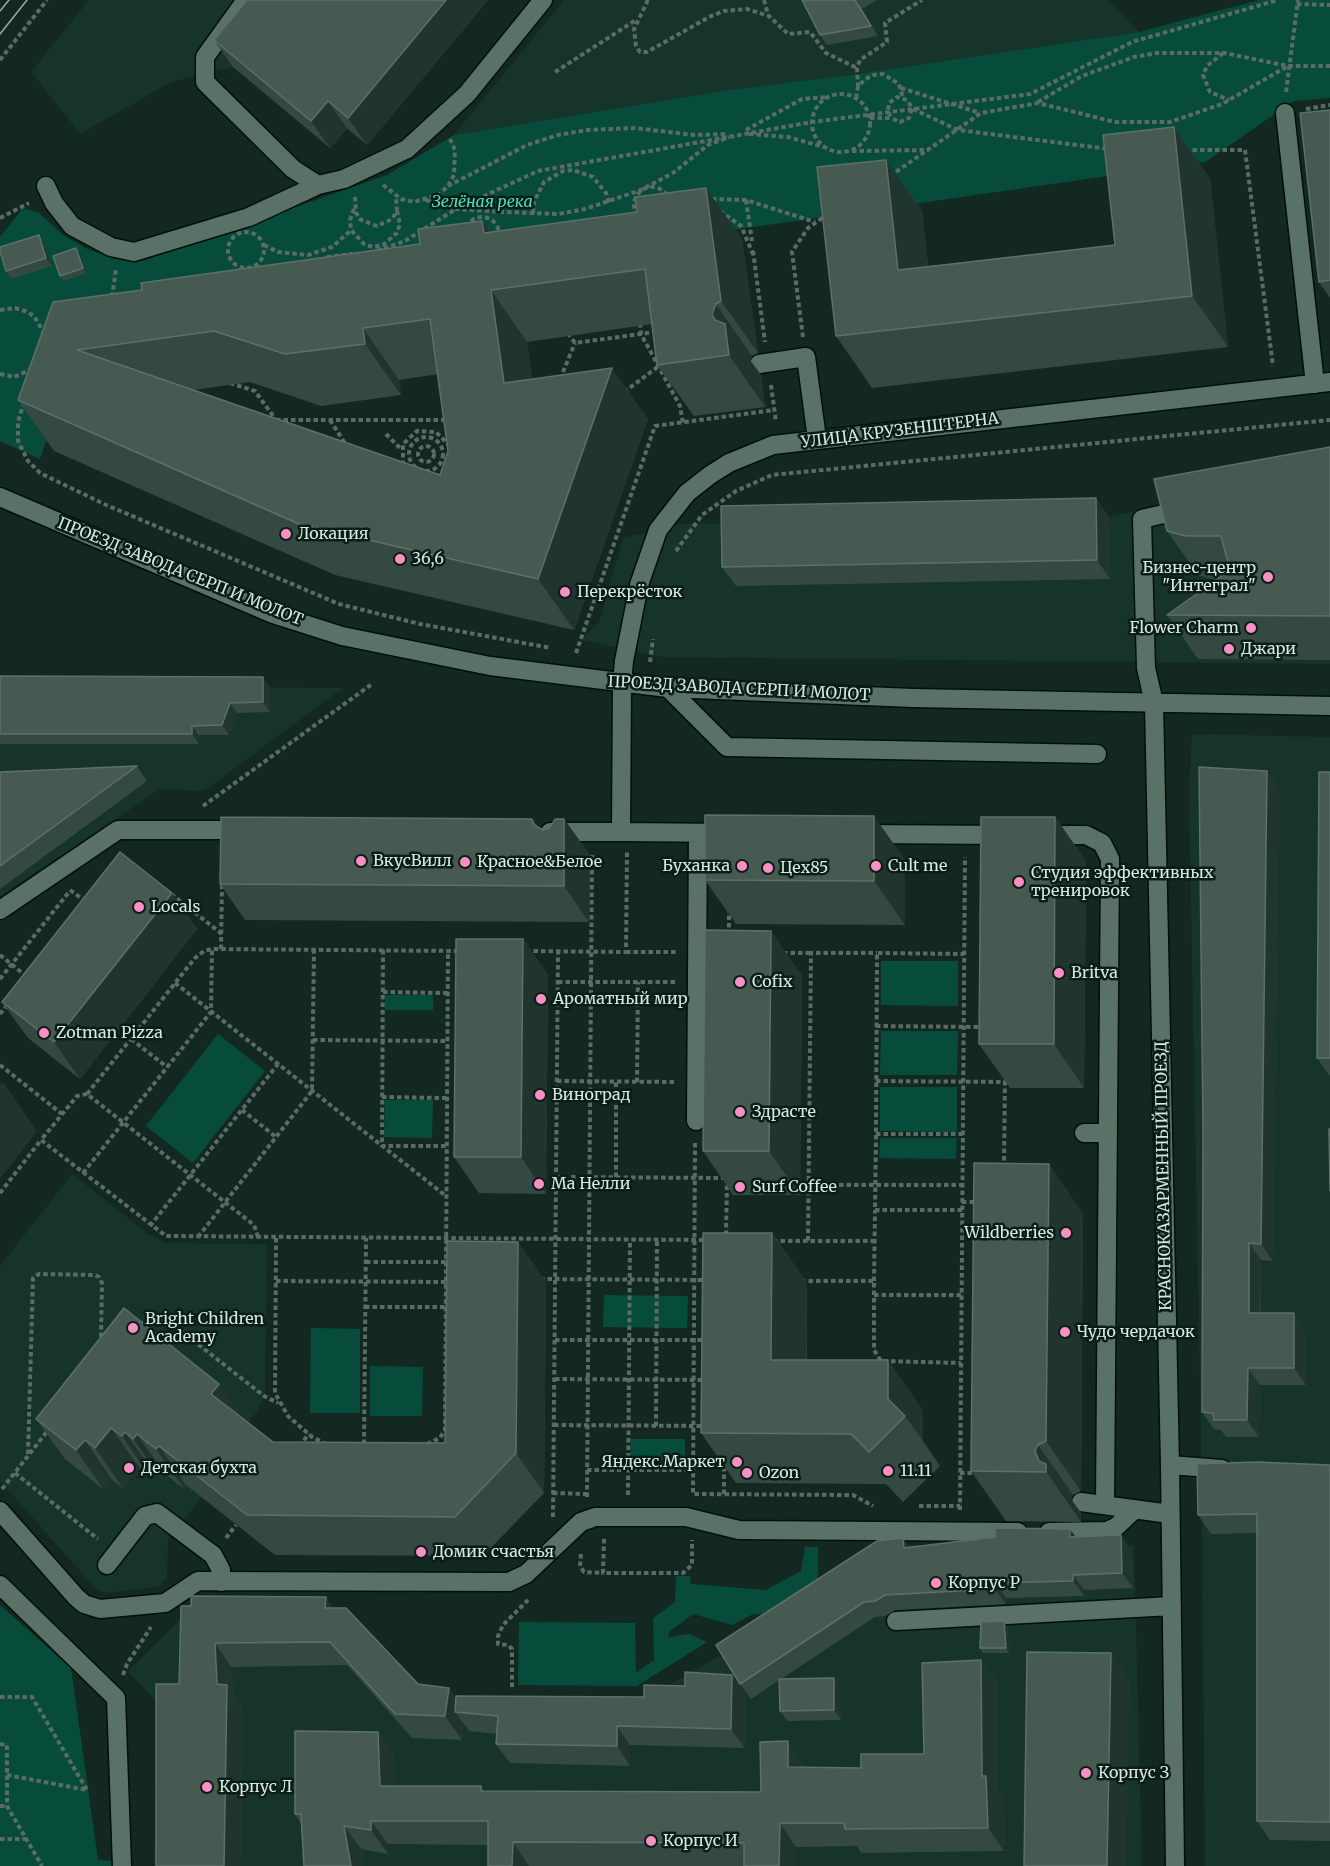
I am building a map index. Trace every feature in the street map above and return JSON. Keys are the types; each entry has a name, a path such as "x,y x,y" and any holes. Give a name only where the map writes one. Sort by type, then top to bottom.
{"street":[{"path":"246,0 205,57 205,82 293,169 318,185"},
{"path":"50,194 72,226 111,247 134,252 249,217 318,185 344,178 375,174 407,149 467,94 543,0"},
{"path":"1285,113 1322,383"},
{"path":"764,363 806,357 817,440"},
{"name":"УЛИЦА КРУЗЕНШТЕРНА","path":"624,832 622,684 624,661 639,585 658,530 687,493 710,475 749,454 779,445 1322,383"},
{"name":"ПРОЕЗД ЗАВОДА СЕРП И МОЛОТ","path":"0,497 253,606 342,636 490,666 668,688 913,698 1330,706"},
{"name":"КРАСНОКАЗАРМЕННЫЙ ПРОЕЗД","path":"1175,1866 1170,1465 1154,703 1146,668 1142,519 1197,506"},
{"path":"668,688 727,747 1097,754"},
{"path":"0,910 111,833 127,828 263,830"},
{"path":"530,832 753,833"},
{"path":"569,855 570,832"},
{"path":"696,1121 698,833"},
{"path":"848,834 1086,835 1102,843 1110,859 1105,1505"},
{"path":"1084,1133 1108,1133"},
{"path":"1170,1465 1241,1469"},
{"path":"1081,1502 1170,1514"},
{"path":"0,1511 84,1604 100,1609 111,1609 160,1604 171,1600 184,1588 198,1581 501,1583 526,1574 590,1519 692,1518 739,1530 1102,1532 1116,1527 1135,1509"},
{"path":"111,1559 145,1516 157,1513 213,1555 221,1570 221,1582"},
{"path":"0,1585 116,1698 122,1866"},
{"path":"896,1621 1172,1606"}],"path":[{"path":"0,60 47,0"},
{"path":"648,0 637,20 636,46 643,53 724,11 747,9 769,16 788,34 813,33 826,53 857,68"},
{"path":"764,0 769,16"},
{"path":"856,98 857,68 860,60 887,42 885,23 922,0"},
{"path":"373,252 405,241 456,209 538,171 741,133 869,116 888,111 954,105 1030,94 1132,42 1278,0"},
{"path":"1285,113 1288,66 1297,2 1330,5"},
{"path":"555,72 637,20"},
{"path":"901,88 981,113 1038,103 1082,76 1134,57 1191,51 1224,53 1288,66 1330,66"},
{"path":"1224,53 1207,66 1203,75 1210,92 1230,100"},
{"path":"1319,65 1330,62"},
{"path":"1038,103 1096,119 1151,124 1188,117 1230,100 1288,66"},
{"path":"858,87 873,75 884,74 892,77 901,88 903,98 912,108 958,130 1114,149"},
{"path":"426,200 456,209 533,214 558,214 609,203 641,190 673,172 708,145 741,133 802,99 842,93 856,98 869,116 869,132 862,144 851,151"},
{"path":"825,147 815,136 812,122 816,108 827,97"},
{"path":"891,118 888,111 893,99 903,98"},
{"path":"1313,107 1314,119"},
{"path":"869,116 891,118 895,121 904,120 909,118 912,108"},
{"path":"888,177 981,113"},
{"path":"434,125 450,138 455,150 454,175 448,186"},
{"path":"398,203 426,200 527,145 588,130 635,128 694,135 741,133 788,137 837,152 930,150"},
{"path":"1173,150 1245,150 1275,388"},
{"path":"533,214 534,202 544,182 563,171 573,170 593,177 606,193 609,203"},
{"path":"375,174 381,183 396,196 414,202"},
{"path":"375,174 381,183"},
{"path":"641,190 657,188 669,198 670,206 661,229"},
{"path":"360,189 355,196 355,208 350,220 351,230 364,244 383,245 397,233 400,224 396,196"},
{"path":"641,190 633,204 635,212 647,223 664,222 676,214"},
{"path":"0,218 50,194"},
{"path":"706,200 726,198 746,200 815,222"},
{"path":"746,200 764,363 779,445"},
{"path":"670,206 679,205"},
{"path":"355,208 361,220 376,226 392,219 397,211"},
{"path":"711,208 730,216 741,226 753,254"},
{"path":"806,357 792,252 801,235 815,222 833,211"},
{"path":"624,214 635,212"},
{"path":"462,250 470,247 485,251 493,248 500,234 494,220 487,216 472,219 465,233 470,247"},
{"path":"264,245 261,261 247,268 239,266 229,254 228,246 238,233 254,233 264,245 278,252 308,255 332,247 351,230"},
{"path":"500,234 511,233"},
{"path":"109,304 116,281 116,264 111,247"},
{"path":"379,259 385,253 401,248"},
{"path":"485,251 489,258"},
{"path":"304,263 339,254 362,253"},
{"path":"323,262 343,262"},
{"path":"0,310 15,308 25,311 41,325 45,334 48,328"},
{"path":"640,322 641,334 680,406 683,423"},
{"path":"566,330 575,343"},
{"path":"575,343 665,331"},
{"path":"557,386 575,343"},
{"path":"655,358 663,355"},
{"path":"617,397 659,366"},
{"path":"0,374 14,376 34,367 42,369"},
{"path":"31,378 34,367"},
{"path":"226,381 255,392 276,420"},
{"path":"25,400 18,422 18,441 28,461 40,473 104,504 339,604 420,624 554,649"},
{"path":"576,653 655,426 774,410"},
{"path":"266,420 457,419"},
{"path":"330,420 349,451"},
{"path":"673,558 702,515 736,491 772,475 1330,420"},
{"path":"408,472 402,464 402,449 408,436 426,430 436,432 450,445"},
{"path":"386,434 402,449"},
{"path":"419,478 425,471 435,468 441,462 441,447 430,437 423,437 411,446 409,454 415,467 425,471"},
{"path":"451,439 451,453 457,448"},
{"path":"423,446 428,446 433,448 434,459 424,463 417,455 423,446"},
{"path":"435,468 444,471"},
{"path":"624,661 652,663 654,633"},
{"path":"565,651 586,655"},
{"path":"171,830 372,684"},
{"path":"592,832 587,1494 590,1519 603,1573"},
{"path":"515,951 626,952 624,832"},
{"path":"960,1532 965,871"},
{"path":"221,949 222,875"},
{"path":"0,979 78,881"},
{"path":"70,890 87,903 95,894"},
{"path":"167,891 222,934"},
{"path":"729,907 729,941"},
{"path":"83,1173 211,1012 212,949"},
{"path":"87,1094 195,958 212,949 471,951"},
{"path":"197,1237 312,1091 314,950"},
{"path":"382,1146 383,950"},
{"path":"415,1444 435,1442 445,1430 448,951"},
{"path":"553,1549 558,951"},
{"path":"780,953 964,954"},
{"path":"808,1241 811,953"},
{"path":"877,953 874,1350 881,1361 961,1364"},
{"path":"0,955 28,978 21,987"},
{"path":"558,982 696,982"},
{"path":"637,1082 638,982"},
{"path":"175,983 447,1197"},
{"path":"383,992 448,993"},
{"path":"0,1014 14,996"},
{"path":"876,1026 984,1027"},
{"path":"130,1039 167,1067"},
{"path":"313,1040 448,1041"},
{"path":"150,1226 278,1064"},
{"path":"0,1065 62,1114"},
{"path":"1004,1169 1005,1071"},
{"path":"557,1081 696,1082"},
{"path":"876,1081 1005,1082"},
{"path":"616,1082 616,1177"},
{"path":"0,1193 79,1094 87,1094 254,1225 258,1238"},
{"path":"382,1097 447,1098"},
{"path":"242,1110 276,1137"},
{"path":"590,1519 578,1556 580,1566 585,1572 683,1573 692,1565 696,1121"},
{"path":"876,1134 963,1134"},
{"path":"41,1140 150,1226 166,1236 716,1240"},
{"path":"382,1146 447,1146"},
{"path":"726,1240 727,1166"},
{"path":"556,1177 727,1178"},
{"path":"809,1185 962,1185"},
{"path":"962,1202 983,1202"},
{"path":"875,1210 962,1210"},
{"path":"276,1238 275,1393 279,1403"},
{"path":"364,1444 366,1238"},
{"path":"627,1517 630,1240"},
{"path":"656,1426 657,1240"},
{"path":"766,1241 875,1241"},
{"path":"366,1262 446,1262"},
{"path":"28,1456 31,1282 35,1275 95,1275 99,1277 102,1283 101,1340"},
{"path":"276,1281 457,1279"},
{"path":"535,1279 715,1280"},
{"path":"792,1281 874,1281"},
{"path":"874,1294 962,1295"},
{"path":"365,1307 446,1307"},
{"path":"135,1325 153,1320 171,1323 264,1396 279,1403 309,1434 327,1444"},
{"path":"555,1340 715,1340"},
{"path":"554,1379 714,1380"},
{"path":"554,1425 714,1426"},
{"path":"4,1486 50,1428"},
{"path":"295,1451 309,1434"},
{"path":"355,1444 374,1444"},
{"path":"724,1460 724,1494"},
{"path":"587,1470 693,1470"},
{"path":"15,1473 111,1559"},
{"path":"960,1473 982,1473"},
{"path":"553,1493 587,1494"},
{"path":"693,1494 853,1495 869,1506 881,1506"},
{"path":"915,1506 960,1506"},
{"path":"512,1687 512,1649 508,1645 498,1644 498,1631 535,1593"},
{"path":"116,1698 127,1664 171,1600"},
{"path":"0,1697 32,1697 87,1790 7,1776"},
{"path":"0,1744 7,1745 7,1806 42,1866"},
{"path":"0,1806 7,1806"},
{"path":"0,1839 26,1839"}],"shaded area":[{"path":"89,0 488,0 367,145 347,129 330,148 233,67 171,82 80,134 31,72"},
{"path":"564,0 1108,0 1139,32 857,74 729,90 454,135"},
{"path":"1330,466 1330,664 662,657 582,640 599,622 623,538 682,524 1109,517"},
{"path":"0,686 343,688 204,791 160,789 0,897"},
{"path":"1192,734 1330,737 1330,1866 1205,1866 1201,1439 1189,791"},
{"name":"Bright Children Academy","path":"72,1174 148,1234 166,1243 267,1244 265,1394 258,1410 234,1440 241,1447 168,1540 167,1577 158,1587 106,1593 96,1589 0,1481 0,1266"},
{"path":"908,1545 1134,1545 1142,1866 154,1866 158,1703 128,1671 192,1608 346,1609 434,1702 637,1704"}],"green space":[{"name":"Зелёная река","path":"1259,0 1330,0 1330,98 1294,101 1205,162 600,249 78,346 40,459 0,441 0,237 23,208 39,213 63,235 85,248 114,259 142,261 387,175 454,135 729,90 857,74 1139,32"},
{"path":"881,961 958,961 958,1006 881,1005"},
{"path":"385,995 433,995 433,1010 385,1010"},
{"path":"881,1031 958,1031 957,1075 880,1075"},
{"path":"218,1034 265,1071 193,1163 146,1126"},
{"path":"880,1087 957,1087 957,1132 880,1131"},
{"path":"385,1100 433,1100 432,1138 384,1137"},
{"path":"880,1138 957,1138 956,1159 879,1158"},
{"path":"604,1295 688,1296 687,1328 603,1327"},
{"path":"311,1328 360,1329 360,1413 310,1413"},
{"path":"370,1366 423,1367 422,1416 370,1416"},
{"path":"631,1439 685,1439 685,1467 630,1467"},
{"path":"805,1547 818,1547 818,1581 767,1615 753,1614 732,1625 693,1614 669,1632 668,1637 689,1634 707,1642 637,1686 518,1685 519,1622 635,1623 636,1673 654,1660 653,1618 675,1602 676,1576 690,1576 691,1584 766,1590 801,1571"},
{"path":"0,1605 71,1668 98,1860 111,1861 111,1866 0,1866"}],"building":[{"path":"247,0 446,0 348,118 328,101 311,121 214,40"},
{"path":"802,0 855,0 871,26 820,35"},
{"path":"1330,110 1330,280 1319,282 1300,113"},
{"path":"1174,127 1192,296 836,336 817,167 886,160 898,270 952,264 1115,245 1103,135"},
{"path":"706,188 721,301 716,304 712,314 715,320 725,324 729,355 657,365 645,269 491,290 504,383 612,368 538,579 299,524 18,400 53,302 142,290 141,283 420,244 418,229 482,221 484,233 637,212 635,197","holes":["430,319 448,451 440,475 77,350 214,331 285,354 365,344 363,328"]},
{"path":"39,235 46,258 6,271 0,247"},
{"path":"76,248 83,268 60,276 53,256"},
{"path":"1330,447 1330,616 1167,615 1230,570 1221,536 1186,536 1167,531 1154,479"},
{"path":"1096,498 1097,560 722,567 721,506"},
{"path":"0,676 263,677 263,702 230,703 222,725 192,726 192,734 0,734"},
{"path":"137,766 0,866 0,772"},
{"path":"1199,767 1267,771 1261,1244 1249,1243 1249,1313 1294,1313 1294,1368 1248,1368 1247,1420 1214,1420 1213,1413 1202,1412 1203,1132"},
{"path":"1319,772 1330,772 1330,1058 1317,1058"},
{"path":"705,815 874,816 874,881 705,880"},
{"path":"221,817 532,819 534,825 543,830 550,828 555,819 564,819 564,886 220,884"},
{"path":"981,817 1055,817 1054,1044 979,1044"},
{"path":"120,852 172,893 54,1042 2,1002"},
{"path":"705,930 771,931 769,1151 703,1151"},
{"path":"456,939 523,939 521,1157 454,1157"},
{"path":"1329,1129 1330,1129 1330,1191"},
{"path":"974,1163 1049,1164 1046,1441 1038,1445 1035,1451 1039,1461 1046,1464 1046,1472 971,1471"},
{"path":"703,1233 772,1233 771,1360 888,1360 888,1399 905,1416 869,1452 851,1434 701,1433"},
{"path":"447,1241 518,1242 516,1453 455,1517 247,1515 159,1446 156,1449 137,1434 133,1439 125,1432 122,1436 111,1428 95,1448 85,1440 76,1450 36,1419 124,1308 219,1384 211,1394 273,1442 445,1443"},
{"path":"1257,1462 1330,1465 1330,1822 1257,1821 1257,1514 1198,1515 1197,1464"},
{"path":"995,1528 1070,1529 1070,1537 1121,1535 1122,1573 1073,1575 1073,1581 995,1583 995,1589 885,1595 875,1601 864,1602 740,1684 716,1645 877,1541 903,1538 904,1548 995,1537"},
{"path":"191,1596 326,1597 325,1608 346,1608 418,1684 449,1688 445,1716 395,1714 330,1642 215,1643 217,1684 227,1685 224,1866 156,1866 156,1684 179,1684 181,1606 191,1606"},
{"path":"1004,1621 1006,1648 980,1648 981,1622"},
{"name":"Корпус З","path":"1027,1652 1111,1653 1107,1866 1024,1866"},
{"path":"981,1660 982,1776 986,1776 988,1828 845,1829 844,1823 780,1823 779,1866 744,1866 744,1843 513,1842 512,1866 488,1866 488,1821 371,1821 371,1830 344,1826 351,1866 304,1866 301,1814 295,1814 295,1731 378,1732 380,1786 481,1786 481,1791 761,1792 760,1742 788,1741 788,1767 861,1768 861,1754 924,1754 922,1663"},
{"path":"685,1672 732,1675 731,1729 617,1726 617,1746 496,1744 498,1716 455,1712 456,1696 644,1697 644,1685 685,1686"},
{"path":"834,1678 834,1710 780,1711 779,1679"}],"tram line":[{"path":"0,11 9,0"},
{"path":"0,34 27,0"}],"place":[{"name":"Локация","path":"286,534"},
{"name":"36,6","path":"400,559"},
{"name":"Бизнес-центр \"Интеграл\"","path":"1268,577"},
{"name":"Перекрёсток","path":"565,592"},
{"name":"Flower Charm","path":"1251,628"},
{"name":"Джари","path":"1229,649"},
{"name":"ВкусВилл","path":"361,861"},
{"name":"Красное&Белое","path":"465,862"},
{"name":"Буханка","path":"742,866"},
{"name":"Cult me","path":"876,866"},
{"name":"Цех85","path":"768,868"},
{"name":"Студия эффективных тренировок","path":"1019,882"},
{"name":"Locals","path":"139,907"},
{"name":"Britva","path":"1059,973"},
{"name":"Cofix","path":"740,982"},
{"name":"Ароматный мир","path":"541,999"},
{"name":"Zotman Pizza","path":"44,1033"},
{"name":"Виноград","path":"540,1095"},
{"name":"Здрасте","path":"740,1112"},
{"name":"Ма Нелли","path":"539,1184"},
{"name":"Surf Coffee","path":"740,1187"},
{"name":"Wildberries","path":"1066,1233"},
{"name":"Bright Children Academy","path":"133,1328"},
{"name":"Чудо чердачок","path":"1065,1332"},
{"name":"Яндекс.Маркет","path":"737,1462"},
{"name":"Детская бухта","path":"129,1468"},
{"name":"11.11","path":"888,1471"},
{"name":"Ozon","path":"747,1473"},
{"name":"Домик счастья","path":"421,1552"},
{"name":"Корпус Р","path":"936,1583"},
{"name":"Корпус З","path":"1086,1773"},
{"name":"Корпус Л","path":"207,1787"},
{"name":"Корпус И","path":"651,1841"}]}
